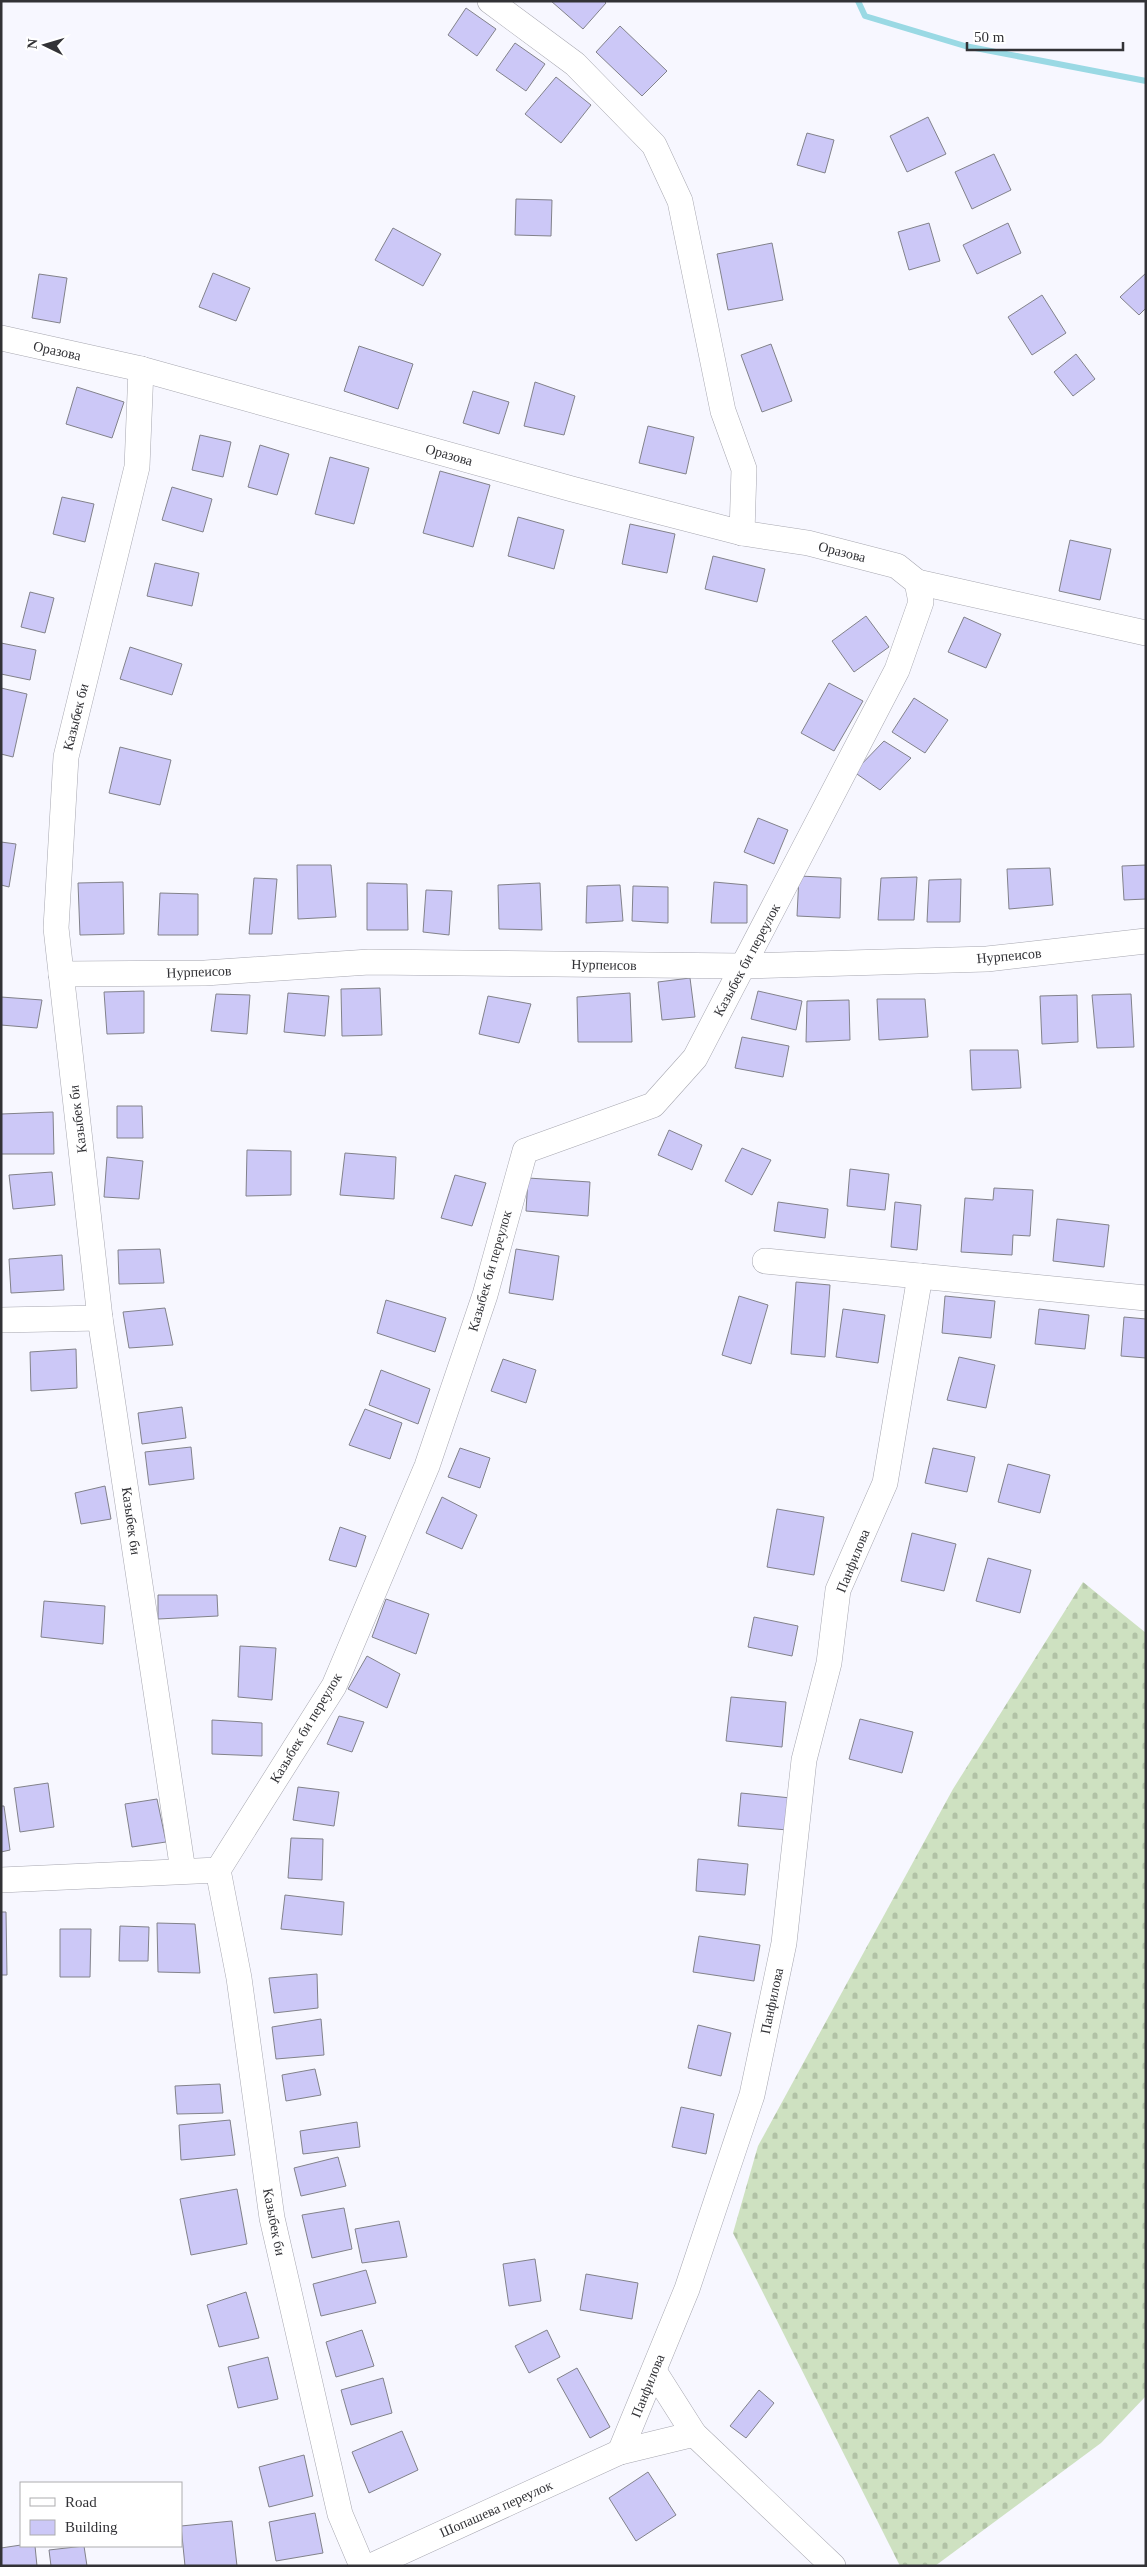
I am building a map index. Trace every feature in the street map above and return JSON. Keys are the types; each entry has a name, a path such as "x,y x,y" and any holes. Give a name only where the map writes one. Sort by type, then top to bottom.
{"street":[{"path":"490,1 575,64 654,146 680,200 723,411 744,469 742,532"},
{"name":"Оразова","path":"1,338 141,369 572,489 742,532 808,543 897,566 917,582"},
{"name":"Казыбек би","path":"141,369 137,467 66,757 56,928 100,1318 183,1872"},
{"path":"917,582 1146,633"},
{"name":"Казыбек би переулок","path":"218,1870 334,1686 427,1466 485,1295 525,1151 653,1105 695,1058 897,670 921,602 917,582"},
{"name":"Нурпеисов","path":"61,974 205,973 368,962 743,966 987,959 1146,941"},
{"path":"765,1262 1146,1298"},
{"name":"Панфилова","path":"620,2452 688,2289 752,2096 784,1943 804,1760 829,1663 838,1590 886,1483 920,1276"},
{"path":"1,1320 100,1318"},
{"path":"1,1880 218,1870"},
{"name":"Казыбек би","path":"218,1870 239,1978 272,2218 340,2514 362,2566"},
{"path":"654,2371 694,2434 833,2566"},
{"path":"620,2452 694,2434"},
{"name":"Шопашева переулок","path":"371,2566 620,2452"}],"green space":[{"path":"1083,1582 1146,1633 1146,2396 1101,2443 935,2566 900,2566 733,2233 758,2146 953,1789"}],"building":[{"path":"551,1 604,1 606,3 583,29"},
{"path":"466,8 496,29 477,56 448,35"},
{"path":"620,26 667,71 642,96 596,52"},
{"path":"515,43 545,64 526,91 496,70"},
{"path":"556,77 591,105 561,143 525,114"},
{"path":"928,117 946,154 907,172 890,136"},
{"path":"807,133 834,140 825,173 797,165"},
{"path":"994,154 1011,190 972,209 955,172"},
{"path":"516,199 552,200 551,236 515,235"},
{"path":"929,223 940,261 909,270 898,232"},
{"path":"1008,223 1021,253 977,274 963,245"},
{"path":"393,228 441,254 423,286 375,260"},
{"path":"772,243 783,300 728,310 717,254"},
{"path":"213,273 250,288 236,321 199,307"},
{"path":"1146,273 1146,308 1139,315 1120,297"},
{"path":"39,274 67,278 60,323 32,318"},
{"path":"1042,295 1066,333 1032,355 1008,317"},
{"path":"771,344 792,401 762,412 741,355"},
{"path":"359,346 413,364 398,409 344,391"},
{"path":"1076,354 1095,379 1073,396 1054,372"},
{"path":"535,382 575,396 564,435 524,426"},
{"path":"77,387 124,402 112,438 66,424"},
{"path":"473,391 509,402 499,434 463,423"},
{"path":"648,426 694,437 686,474 639,463"},
{"path":"200,435 231,442 223,477 192,470"},
{"path":"260,445 289,454 277,495 248,487"},
{"path":"330,457 369,468 354,524 315,514"},
{"path":"440,471 490,485 473,547 423,533"},
{"path":"172,487 212,499 203,532 162,520"},
{"path":"62,497 94,504 85,542 53,534"},
{"path":"518,517 564,530 554,569 508,556"},
{"path":"630,524 675,534 667,573 622,564"},
{"path":"1070,540 1111,549 1100,600 1059,591"},
{"path":"713,556 765,569 757,602 705,589"},
{"path":"155,563 199,573 192,606 147,596"},
{"path":"30,592 54,598 45,633 21,627"},
{"path":"866,616 889,647 854,672 832,641"},
{"path":"964,617 1001,634 986,668 948,652"},
{"path":"1,643 36,650 30,680 1,674"},
{"path":"130,647 182,664 172,695 120,679"},
{"path":"829,683 863,701 834,751 801,733"},
{"path":"1,688 27,694 13,757 1,754"},
{"path":"914,698 948,720 925,753 892,732"},
{"path":"884,741 911,758 880,790 854,772"},
{"path":"120,747 171,760 160,805 109,793"},
{"path":"758,818 788,830 774,864 744,852"},
{"path":"1,842 16,844 9,887 1,885"},
{"path":"297,865 331,865 336,917 298,919"},
{"path":"1146,865 1146,899 1124,900 1122,866"},
{"path":"1050,868 1053,905 1009,909 1007,869"},
{"path":"799,876 841,878 840,918 797,916"},
{"path":"917,877 914,920 878,920 881,878"},
{"path":"254,878 277,879 272,934 249,934"},
{"path":"961,879 960,922 927,922 929,880"},
{"path":"123,882 124,934 80,935 78,883"},
{"path":"714,882 747,885 747,923 711,923"},
{"path":"367,883 407,884 408,930 367,930"},
{"path":"540,883 542,930 499,929 498,885"},
{"path":"620,885 623,921 586,923 587,886"},
{"path":"633,886 668,887 668,923 632,921"},
{"path":"426,890 452,891 449,935 423,932"},
{"path":"160,893 198,894 198,935 158,935"},
{"path":"690,978 695,1017 662,1020 658,982"},
{"path":"380,988 382,1035 342,1036 341,989"},
{"path":"144,991 144,1033 107,1034 104,992"},
{"path":"758,991 802,1001 796,1030 751,1019"},
{"path":"288,993 329,996 325,1036 284,1032"},
{"path":"630,993 632,1042 578,1042 577,997"},
{"path":"216,994 250,995 247,1034 211,1031"},
{"path":"1131,994 1134,1047 1097,1048 1092,995"},
{"path":"1077,995 1078,1042 1042,1044 1040,996"},
{"path":"488,996 531,1004 519,1043 479,1034"},
{"path":"1,997 42,1000 37,1028 1,1025"},
{"path":"877,999 925,999 928,1037 879,1040"},
{"path":"849,1000 850,1040 806,1042 807,1001"},
{"path":"742,1037 789,1046 783,1077 735,1068"},
{"path":"970,1050 1018,1050 1021,1088 972,1090"},
{"path":"117,1106 142,1106 143,1138 117,1138"},
{"path":"53,1112 54,1154 1,1154 1,1114"},
{"path":"669,1130 702,1145 692,1170 658,1155"},
{"path":"742,1148 771,1160 752,1195 725,1181"},
{"path":"247,1150 291,1151 291,1195 246,1196"},
{"path":"345,1153 396,1157 394,1199 340,1195"},
{"path":"107,1157 143,1161 139,1199 104,1197"},
{"path":"850,1169 889,1174 885,1210 847,1206"},
{"path":"52,1172 55,1205 13,1209 9,1175"},
{"path":"455,1175 486,1183 472,1226 441,1218"},
{"path":"528,1178 590,1182 588,1216 526,1211"},
{"path":"994,1188 1033,1190 1030,1236 1013,1235 1012,1255 961,1252 965,1198 993,1200"},
{"path":"778,1202 828,1209 825,1238 774,1231"},
{"path":"895,1202 921,1205 917,1250 891,1247"},
{"path":"1057,1219 1109,1225 1104,1267 1053,1261"},
{"path":"160,1249 164,1283 119,1284 118,1250"},
{"path":"516,1249 559,1256 553,1300 509,1293"},
{"path":"62,1255 64,1290 11,1293 9,1259"},
{"path":"796,1282 830,1285 825,1357 791,1354"},
{"path":"739,1296 768,1305 751,1364 722,1355"},
{"path":"945,1296 995,1301 991,1338 942,1333"},
{"path":"386,1300 446,1318 435,1352 377,1333"},
{"path":"165,1308 173,1345 129,1348 123,1312"},
{"path":"843,1309 885,1315 878,1363 836,1357"},
{"path":"1039,1309 1089,1315 1085,1349 1035,1344"},
{"path":"1124,1317 1146,1319 1146,1358 1121,1356"},
{"path":"76,1349 77,1388 31,1391 30,1352"},
{"path":"959,1357 995,1365 986,1408 947,1400"},
{"path":"503,1359 536,1370 526,1403 491,1391"},
{"path":"381,1370 430,1389 418,1424 369,1405"},
{"path":"182,1407 186,1438 142,1444 138,1413"},
{"path":"365,1409 402,1423 390,1459 349,1445"},
{"path":"191,1447 194,1479 149,1485 145,1452"},
{"path":"460,1448 490,1458 480,1488 448,1477"},
{"path":"933,1448 975,1457 967,1492 925,1483"},
{"path":"1008,1464 1050,1475 1040,1513 998,1502"},
{"path":"105,1486 111,1519 81,1524 75,1493"},
{"path":"442,1497 477,1515 462,1549 426,1533"},
{"path":"777,1509 824,1517 814,1575 767,1567"},
{"path":"340,1527 366,1536 356,1567 329,1560"},
{"path":"912,1533 956,1544 944,1591 901,1581"},
{"path":"988,1558 1031,1570 1020,1613 976,1601"},
{"path":"158,1595 217,1595 218,1616 158,1619"},
{"path":"386,1599 429,1614 416,1654 372,1637"},
{"path":"44,1601 105,1606 103,1644 41,1637"},
{"path":"754,1617 798,1626 792,1656 748,1647"},
{"path":"240,1646 276,1648 272,1700 238,1697"},
{"path":"367,1656 400,1674 387,1708 348,1689"},
{"path":"731,1697 786,1702 782,1747 726,1741"},
{"path":"339,1716 364,1722 352,1752 327,1744"},
{"path":"860,1719 913,1732 902,1773 849,1759"},
{"path":"212,1720 262,1723 262,1756 212,1754"},
{"path":"48,1783 54,1827 20,1832 14,1788"},
{"path":"298,1787 339,1792 334,1826 293,1820"},
{"path":"741,1793 791,1798 788,1830 738,1826"},
{"path":"157,1799 166,1842 132,1847 125,1804"},
{"path":"1,1806 4,1806 10,1850 1,1852"},
{"path":"291,1838 323,1839 322,1880 288,1878"},
{"path":"698,1859 748,1864 745,1895 696,1891"},
{"path":"285,1895 344,1902 342,1935 281,1929"},
{"path":"1,1912 6,1912 7,1975 1,1975"},
{"path":"157,1923 195,1924 200,1973 158,1972"},
{"path":"120,1926 149,1927 148,1961 119,1961"},
{"path":"60,1929 91,1929 90,1977 60,1977"},
{"path":"699,1936 760,1945 754,1981 693,1972"},
{"path":"317,1974 318,2008 274,2013 269,1978"},
{"path":"321,2019 324,2055 276,2059 272,2027"},
{"path":"698,2025 731,2033 721,2076 688,2068"},
{"path":"315,2069 321,2095 286,2101 282,2075"},
{"path":"220,2084 223,2113 177,2114 175,2086"},
{"path":"681,2107 714,2114 706,2154 672,2147"},
{"path":"230,2120 235,2155 181,2160 179,2125"},
{"path":"357,2122 360,2147 303,2154 300,2131"},
{"path":"338,2157 346,2186 301,2196 294,2168"},
{"path":"237,2189 247,2244 191,2255 180,2199"},
{"path":"344,2208 352,2249 312,2258 302,2215"},
{"path":"399,2221 407,2257 362,2263 355,2229"},
{"path":"535,2259 541,2301 509,2306 503,2264"},
{"path":"366,2270 376,2303 321,2316 313,2284"},
{"path":"586,2274 638,2283 632,2319 580,2310"},
{"path":"246,2292 259,2338 219,2347 207,2305"},
{"path":"362,2330 374,2366 336,2377 326,2342"},
{"path":"547,2330 560,2357 529,2373 515,2346"},
{"path":"268,2357 278,2399 238,2408 228,2367"},
{"path":"577,2368 610,2427 590,2438 557,2379"},
{"path":"383,2378 392,2413 351,2425 341,2390"},
{"path":"759,2390 774,2403 746,2438 730,2426"},
{"path":"402,2431 418,2470 369,2493 352,2452"},
{"path":"304,2455 313,2496 269,2507 259,2467"},
{"path":"648,2472 676,2515 636,2541 609,2498"},
{"path":"315,2513 323,2553 276,2561 269,2522"},
{"path":"232,2521 237,2566 185,2566 182,2526"},
{"path":"20,2545 20,2547 35,2547 37,2566 1,2566 1,2548"},
{"path":"84,2547 87,2566 51,2566 49,2550"}],"waterway":[{"path":"858,1 865,16 965,46 1146,81"}]}
